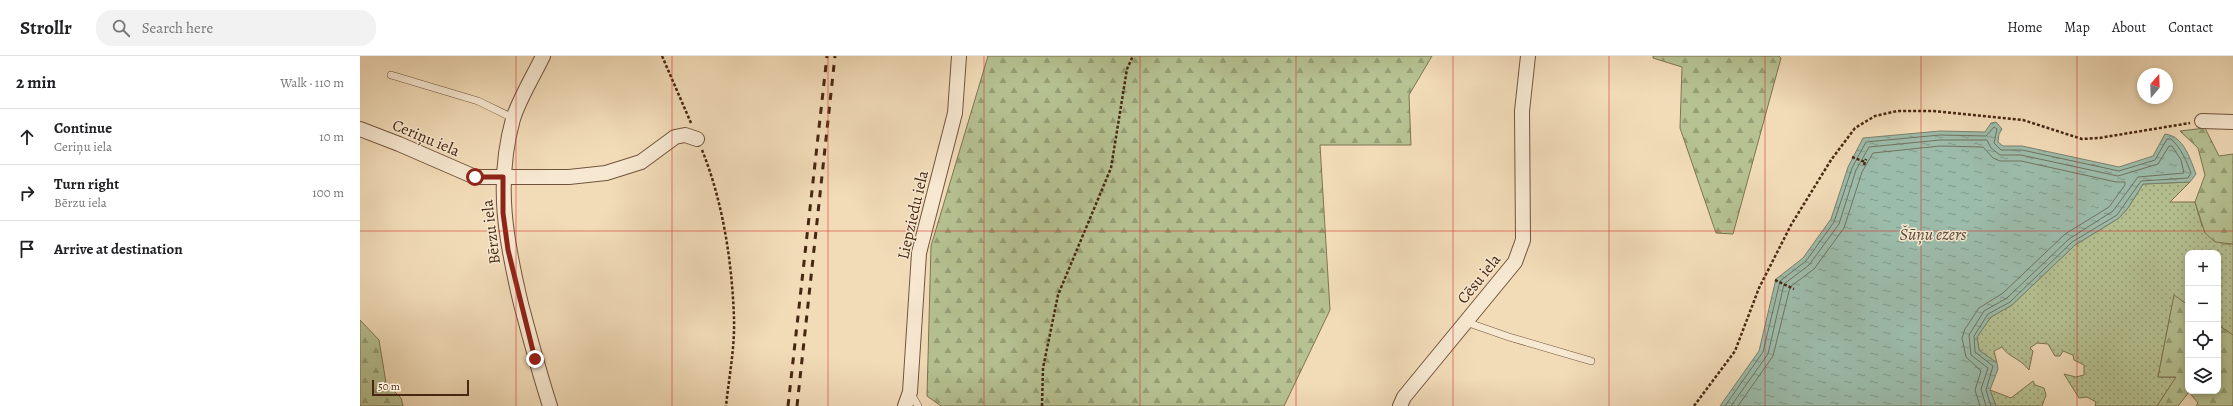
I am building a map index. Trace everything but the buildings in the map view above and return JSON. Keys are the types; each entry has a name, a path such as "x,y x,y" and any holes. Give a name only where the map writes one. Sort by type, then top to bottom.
{"street":[{"name":"Bērzu iela","path":"543,56 514,118 503,177 503,213 508,250 535,359 550,406"},
{"name":"Liepziedu iela","path":"905,406 910,392 919,253 954,113 959,56"},
{"name":"Cēsu iela","path":"1400,406 1404,398 1515,262 1523,240 1522,111 1528,56"},
{"path":"2202,121 2233,122"},
{"name":"Ceriņu iela","path":"360,129 475,177 569,177 606,173 641,162 675,137 685,135 697,138"}],"lane":[{"path":"391,75 478,101 514,118"},
{"path":"1466,322 1509,337 1591,361"},
{"path":"910,392 918,406"}],"path":[{"path":"662,56 713,176 727,250 734,319 726,406"},
{"path":"1042,406 1043,368 1058,295 1111,168 1127,69 1133,56"},
{"path":"1694,406 1735,351 1758,288 1791,225 1831,160 1855,128 1875,116 1897,111 1933,111 2023,120 2082,139 2100,138 2202,121"},
{"path":"1852,157 1865,162"},
{"path":"1775,280 1794,289"}],"green space":[{"path":"988,56 1432,56 1409,95 1411,145 1320,145 1330,310 1284,406 941,406 927,396 931,246"},
{"path":"1653,56 1779,56 1781,58 1733,234 1716,233 1680,128 1682,67 1653,58"},
{"path":"2205,128 2219,156 2233,154 2233,244 2215,242 2205,233 2195,202 2205,175 2198,148 2180,131"},
{"path":"2190,182 2170,202 2195,202 2202,226 2222,244 2233,244 2233,335 2221,327 2221,250 2185,250 2185,303 2174,296 2158,377 2177,377 2157,406 2095,406 2096,402 2087,397 2079,398 2064,374 2076,377 2084,375 2084,365 2074,360 2073,355 2063,351 2060,356 2055,356 2048,344 2037,343 2030,348 2033,351 2029,370 2026,366 2007,353 2002,347 1994,351 1997,363 1979,350 1977,337 1991,317 2012,305 2075,245 2119,218 2128,208 2143,184"},
{"path":"2174,295 2185,303 2185,394 2187,394 2178,406 2157,406 2176,377 2158,377"},
{"path":"360,320 379,340 386,383 401,398 403,406 360,406"},
{"path":"2221,327 2233,335 2233,406 2196,406 2198,403 2191,394 2221,394"},
{"path":"2033,381 2035,385 2044,388 2046,395 2042,406 1996,406 1990,390 2011,398"}],"water":[{"name":"Šūņu ezers","path":"1996,122 2002,129 1999,134 1998,142 2003,146 2022,146 2119,167 2153,156 2165,134 2172,136 2182,144 2189,155 2196,174 2190,182 2143,184 2128,208 2119,218 2075,245 2012,305 1991,317 1977,337 1979,350 1997,363 1998,369 1990,390 1996,406 1720,406 1759,351 1776,279 1803,258 1831,219 1848,167 1863,138 1940,131 1985,132 1991,123"}],"railway":[{"path":"788,406 827,56"},
{"path":"797,406 835,56"}],"route":[{"path":"475,177 503,177 503,213 508,250 535,359"}]}
